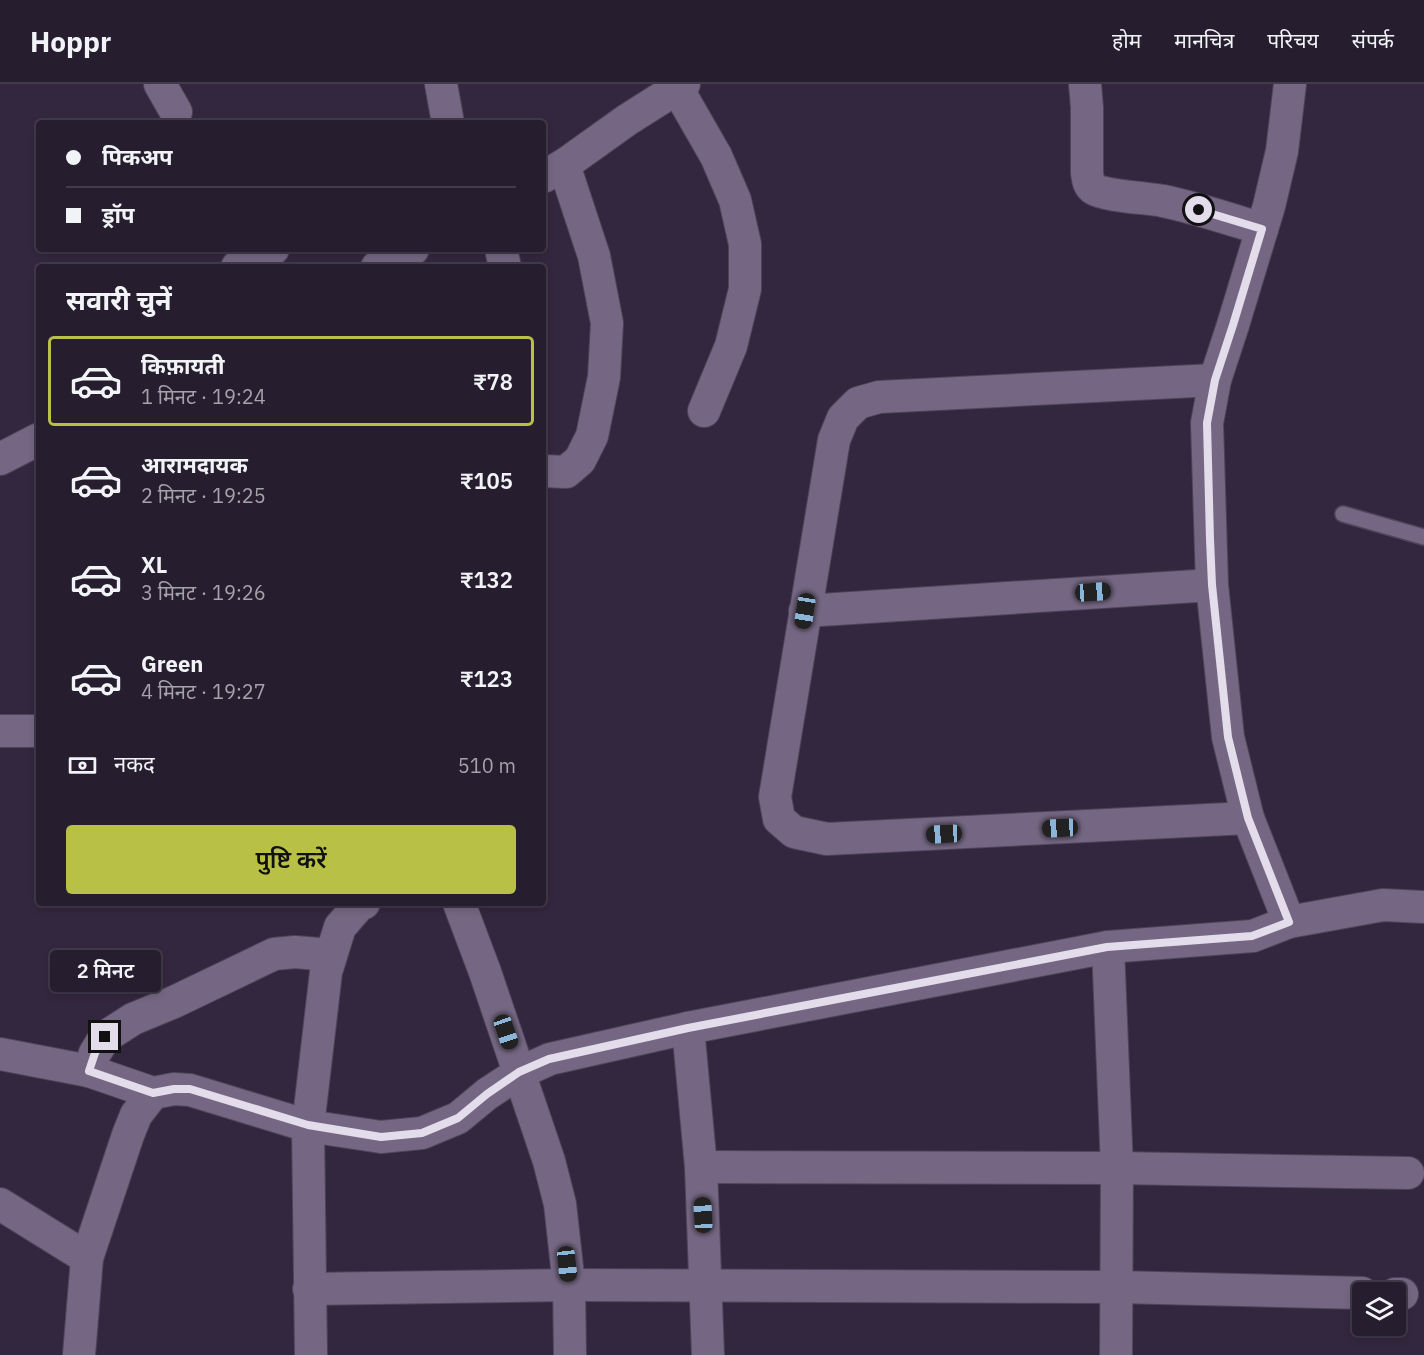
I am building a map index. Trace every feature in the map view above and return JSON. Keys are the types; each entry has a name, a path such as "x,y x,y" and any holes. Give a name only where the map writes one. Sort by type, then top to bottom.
{"street":[{"path":"160,84 176,112"},
{"path":"441,84 447,120"},
{"path":"1085,84 1087,173 1089,183 1095,189 1107,193 1162,201 1262,229"},
{"path":"1289,922 1248,818 1228,737 1212,585 1207,423 1215,380 1262,229 1282,151 1290,84"},
{"path":"546,471 566,472 580,460 592,436 604,377 607,323 594,256 553,171 680,86 716,156 735,200 745,244 746,289 731,346 704,411"},
{"path":"243,264 267,252"},
{"path":"383,264 407,252"},
{"path":"1215,380 879,397 858,404 843,418 834,440 775,797 779,819 794,832 827,839 1248,818"},
{"path":"0,459 36,441"},
{"path":"805,611 1212,585"},
{"path":"0,731 36,731"},
{"path":"0,1054 89,1071 153,1093 190,1089 308,1125 381,1137 422,1133 458,1118 519,1072 549,1059 688,1028 1107,947 1252,936 1289,922 1383,904 1424,907"},
{"path":"311,1355 308,1125 326,972 340,927 358,906"},
{"path":"460,906 549,1161 560,1204 569,1284 570,1355"},
{"path":"1107,947 1118,1168 1116,1355"},
{"path":"89,1071 95,1053 105,1037 133,1019 174,1002 273,954 295,952 331,955"},
{"path":"688,1028 700,1167 708,1355"},
{"path":"79,1355 87,1258 136,1115 153,1093"},
{"path":"700,1167 1118,1168 1408,1173"},
{"path":"0,1204 87,1258"},
{"path":"309,1289 569,1284 1117,1287 1352,1293"}],"lane":[{"path":"1343,514 1424,537"}],"route":[{"path":"105,1037 95,1053 89,1071 153,1093 190,1089 308,1125 381,1137 422,1133 458,1118 519,1072 549,1059 688,1028 1107,947 1252,936 1289,922 1248,818 1228,737 1212,585 1210,539 1207,423 1215,380 1262,229 1199,210"}]}
